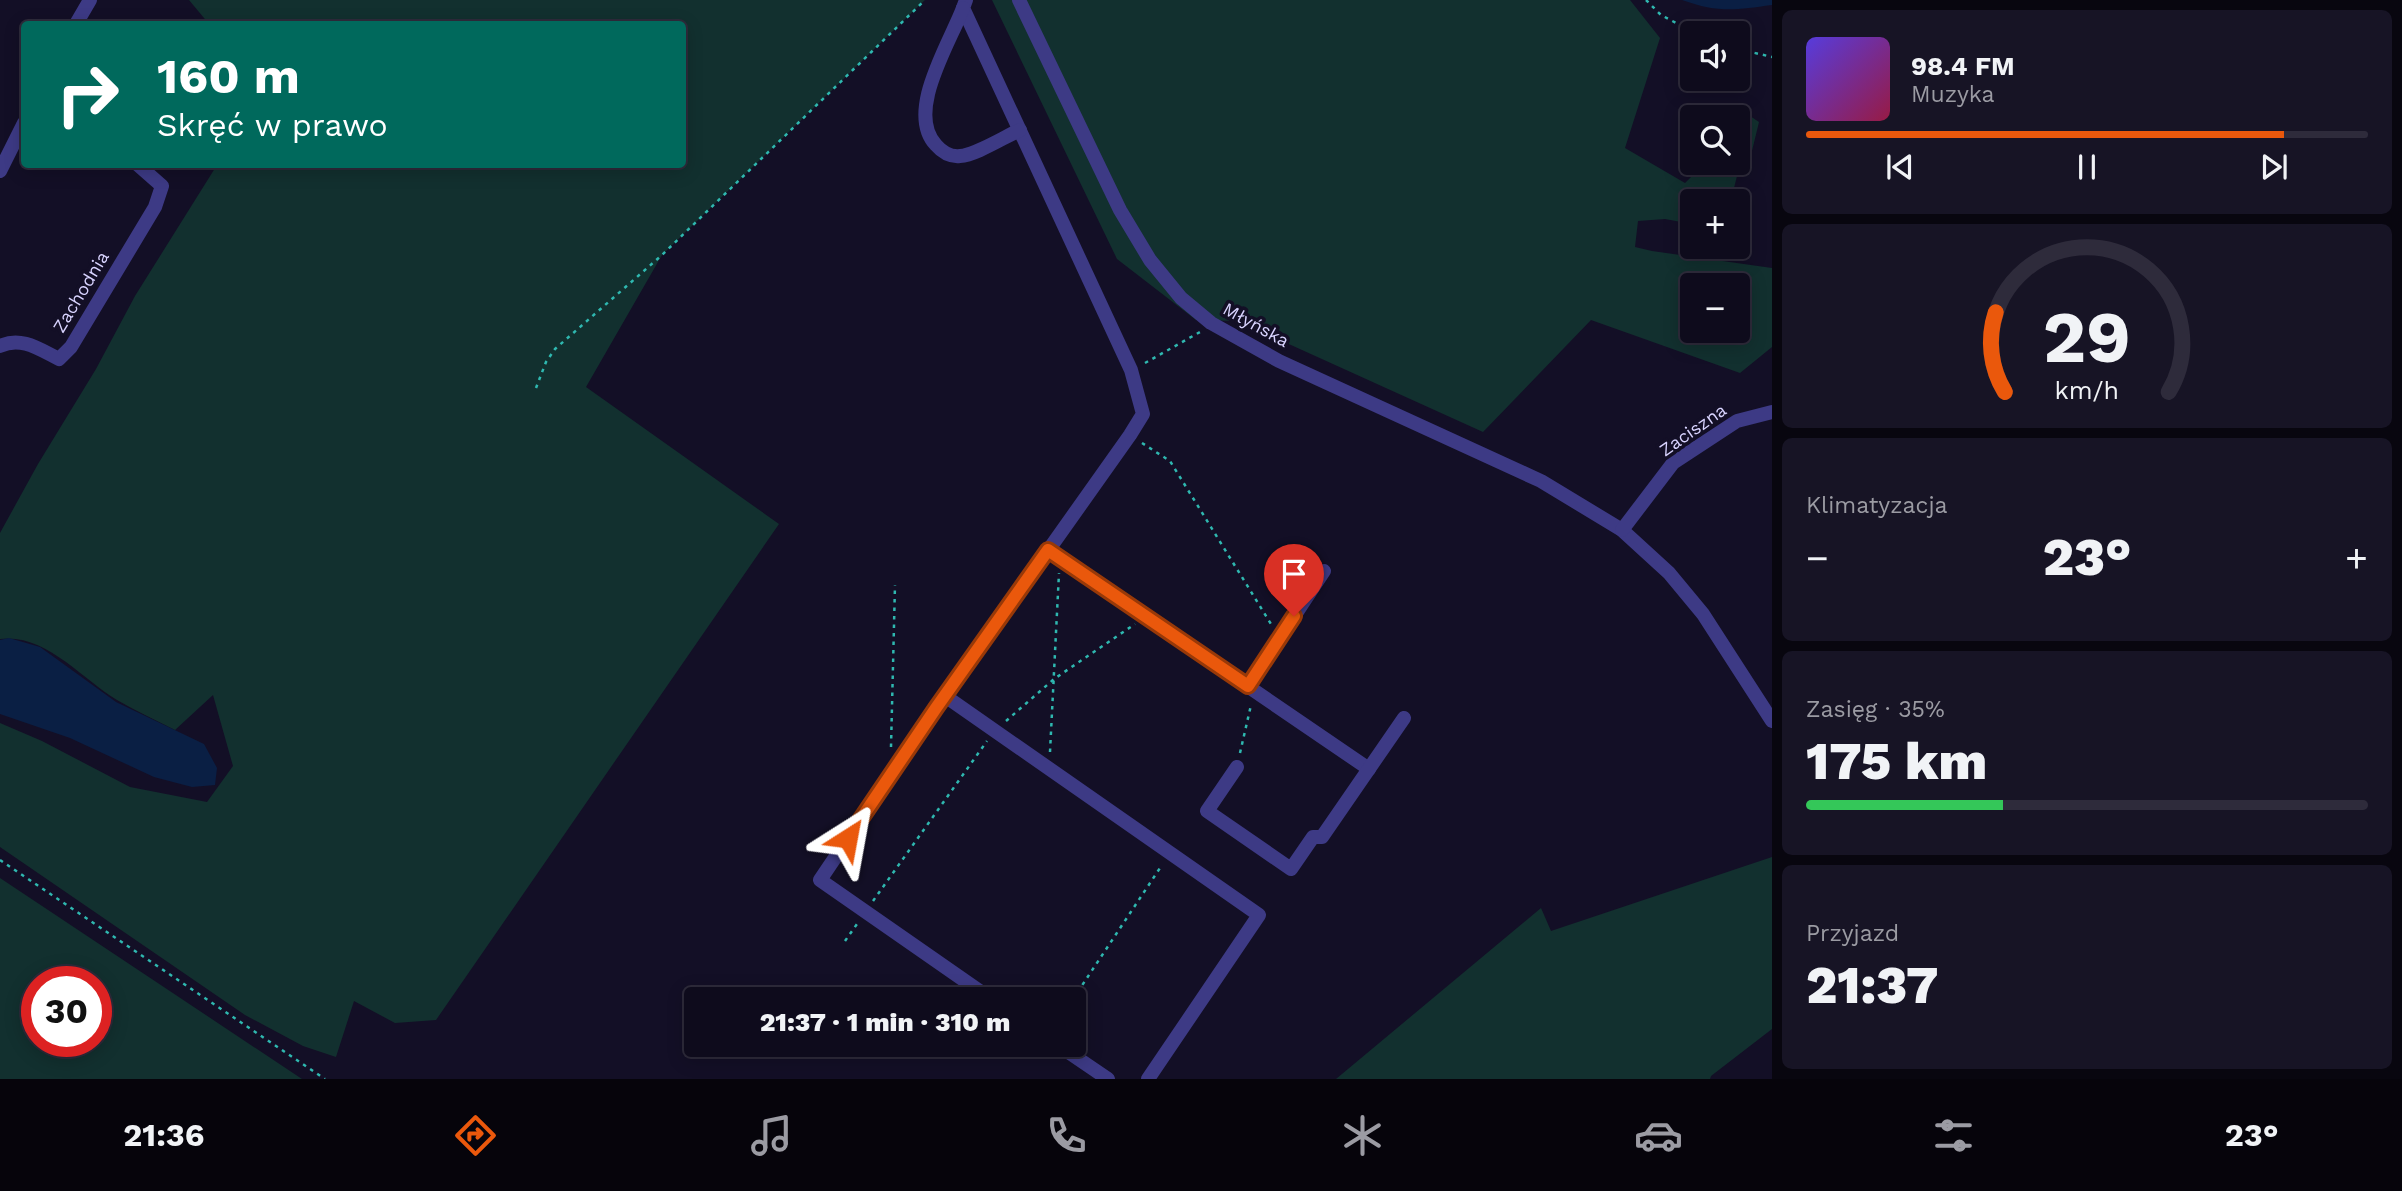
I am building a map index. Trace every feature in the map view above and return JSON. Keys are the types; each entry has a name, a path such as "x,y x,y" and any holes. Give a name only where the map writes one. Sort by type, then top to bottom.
{"street":[{"path":"78,21 90,0"},
{"name":"Młyńska","path":"1019,0 1120,210 1150,260 1181,298 1211,323 1279,361 1541,481 1622,530 1669,573 1703,614 1772,721"},
{"path":"965,4 930,85 925,118 928,136 943,153 959,157 1020,130"},
{"path":"965,4 1131,370 1143,414 1054,554 945,696 820,880 974,987"},
{"path":"0,170 21,129"},
{"name":"Zachodnia","path":"0,346 12,341 31,345 59,359 71,347 155,207 162,186 142,168"},
{"name":"Zaciszna","path":"1622,530 1673,463 1737,421 1772,412"},
{"path":"1054,554 1369,769"},
{"path":"1251,688 1324,571"},
{"path":"945,696 1259,915 1148,1079"},
{"path":"1237,767 1208,811 1291,869 1313,837 1322,837 1405,718"},
{"path":"1076,1057 1108,1079"}],"path":[{"path":"536,388 546,362 555,349 662,255 925,0"},
{"path":"1646,0 1661,15 1680,25"},
{"path":"1750,52 1772,57"},
{"path":"1131,370 1192,338 1211,323"},
{"path":"1130,435 1170,461 1280,639"},
{"path":"1050,769 1054,679 1054,554"},
{"path":"891,748 895,584"},
{"path":"845,941 995,731 1054,679 1146,617"},
{"path":"1237,767 1251,688"},
{"path":"1081,987 1170,853"},
{"path":"0,860 325,1079"}],"green space":[{"path":"189,0 925,0 662,255 586,387 779,524 436,1020 395,1023 354,1001 336,1057 303,1046 245,1015 0,847 0,723 42,741 130,787 207,802 233,766 213,695 175,730 117,700 48,650 17,639 0,639 0,533 96,369 135,296 215,168 686,168 686,21 206,21"},
{"path":"992,0 1630,0 1660,38 1625,148 1685,183 1693,175 1738,175 1734,189 1680,189 1680,222 1665,219 1638,221 1635,247 1680,255 1680,259 1708,259 1772,268 1772,347 1740,373 1591,320 1483,432 1238,321 1196,320 1117,259"},
{"path":"1750,116 1759,122 1750,156"},
{"path":"1772,857 1772,1029 1710,1079 1336,1079 1541,908 1551,931"},
{"path":"0,878 302,1079 0,1079"}],"water":[{"path":"1682,0 1772,0 1772,5 1727,9 1706,7"},
{"path":"9,638 40,647 116,702 204,744 217,768 215,785 192,787 154,777 70,738 0,714 0,640"}],"route":[{"path":"848,838 1048,550 1248,686 1294,616"}]}
